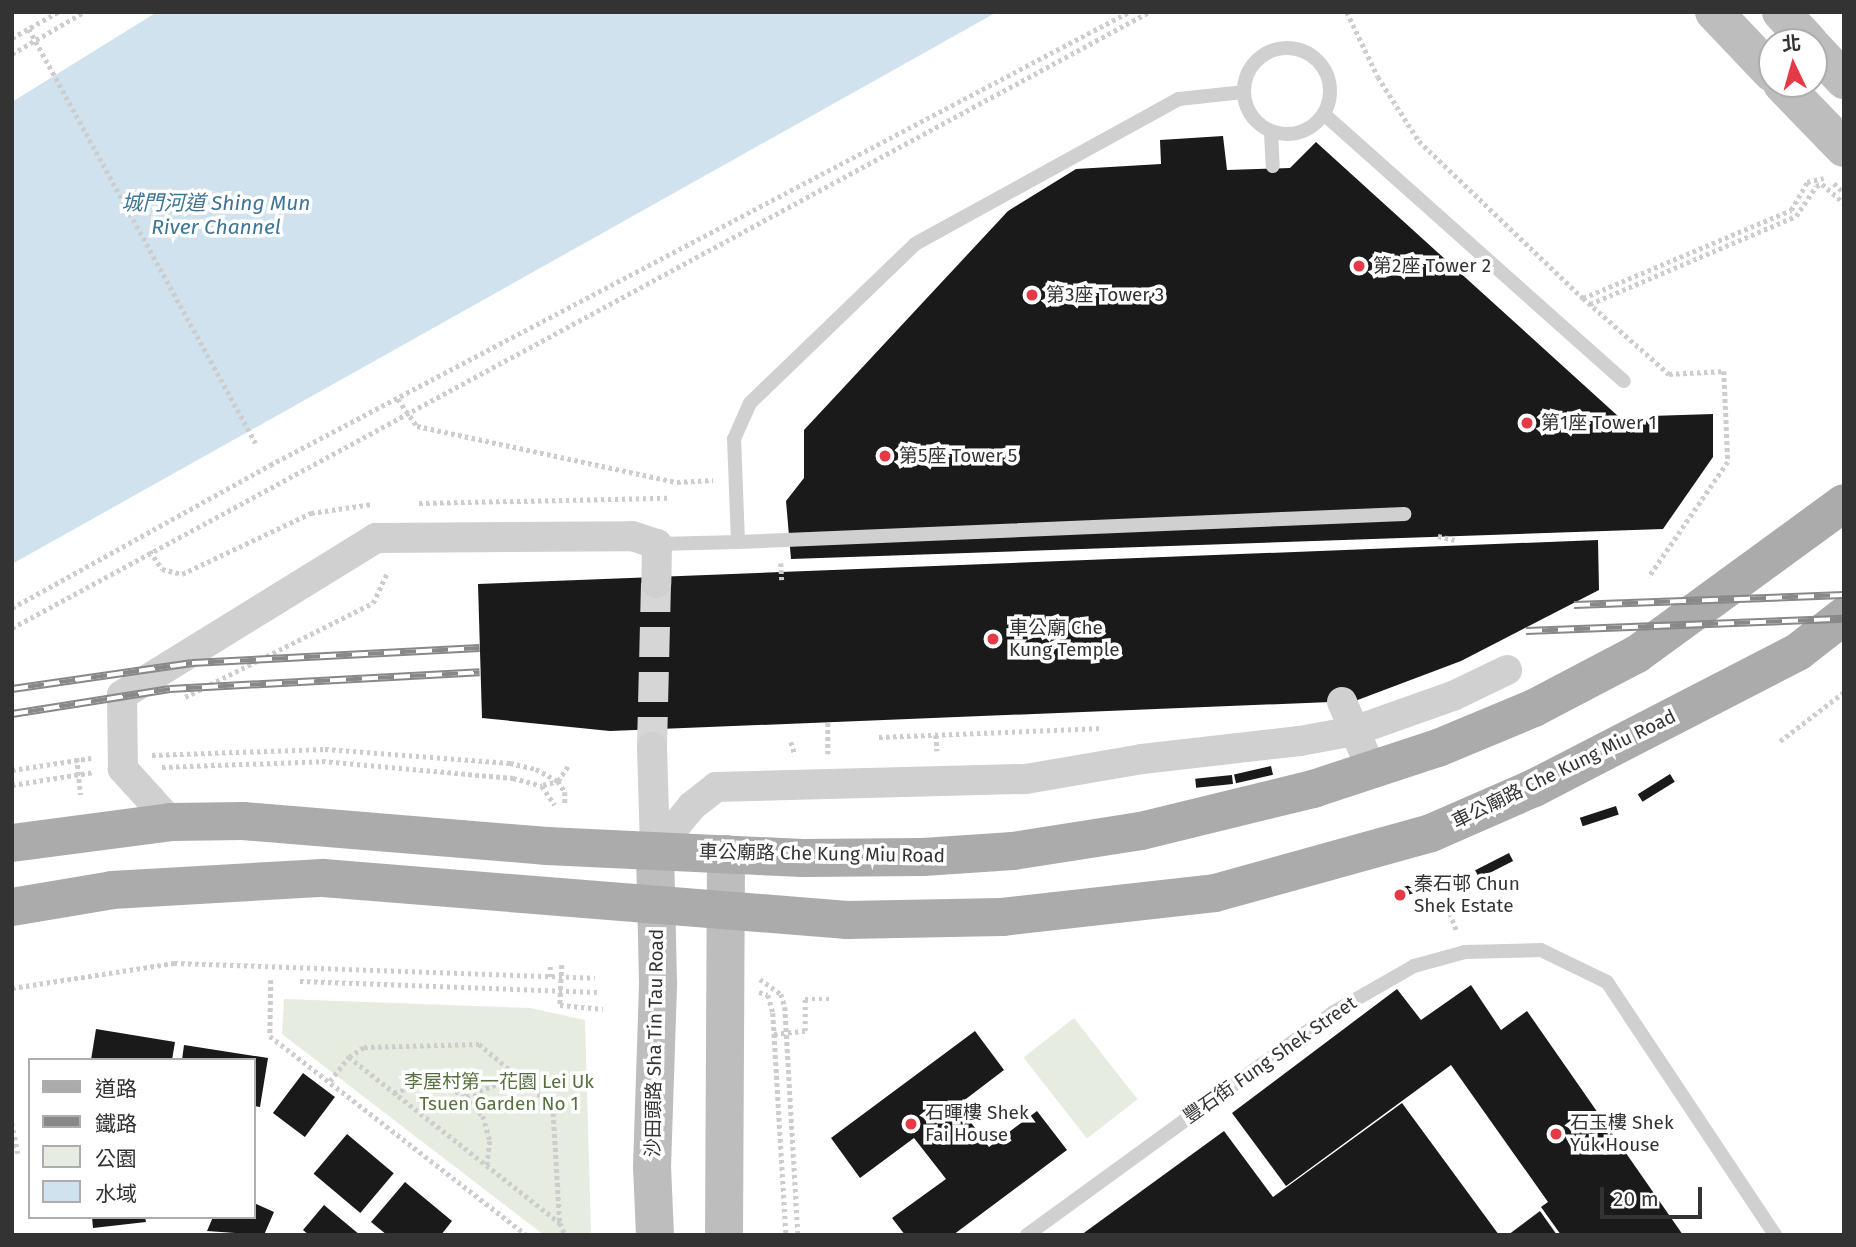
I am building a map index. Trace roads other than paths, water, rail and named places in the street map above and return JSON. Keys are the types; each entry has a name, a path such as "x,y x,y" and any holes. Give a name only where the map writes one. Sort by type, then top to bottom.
{"main road":[{"name":"車公廟路 Che Kung Miu Road","path":"12,843 171,822 319,824 547,846 909,858 1013,851 1141,831 1287,797 1438,748 1534,708 1637,654 1844,503"},
{"name":"車公廟路 Che Kung Miu Road","path":"12,907 136,888 323,878 847,920 1002,917 1158,901 1266,882 1432,833 1534,788 1799,651 1844,616"}],"street":[{"path":"1714,12 1758,58"},
{"path":"1781,12 1795,28"},
{"path":"1828,63 1844,80"},
{"path":"1796,98 1844,148"},
{"path":"171,822 122,769 122,695 376,538 632,536 657,544 656,583"},
{"path":"655,851 692,806 716,787 1026,779 1354,731 1452,696 1507,670"},
{"path":"1342,702 1372,770"},
{"path":"652,747 655,851"},
{"name":"沙田頭路 Sha Tin Tau Road","path":"655,851 655,1235"},
{"path":"724,1235 726,854"}],"lane":[{"path":"1279,49 1299,50 1318,61 1328,75 1331,94 1325,115 1306,132 1271,133 1248,112 1243,92 1246,75 1260,58 1279,49"},
{"path":"738,542 734,439 750,403 915,244 1179,99 1243,92"},
{"path":"1325,115 1624,381"},
{"path":"1271,133 1273,166"},
{"path":"657,544 1404,513"},
{"name":"豐石街 Fung Shek Street","path":"1027,1235 1332,1013 1414,967 1465,952 1541,950 1607,982 1775,1235"}],"water":[{"name":"城門河道 Shing Mun River Channel","path":"157,12 997,12 12,564 12,102"}],"tunnel":[{"path":"652,747 656,583"}],"railway":[{"path":"1574,605 1844,595"},
{"path":"1526,631 1844,619"},
{"path":"12,689 192,663 480,648"},
{"path":"12,714 170,689 480,672"}],"place":[{"name":"第2座 Tower 2","path":"1359,266"},
{"name":"第3座 Tower 3","path":"1032,295"},
{"name":"第1座 Tower 1","path":"1527,423"},
{"name":"第5座 Tower 5","path":"885,456"},
{"name":"車公廟 Che Kung Temple","path":"993,639"},
{"name":"秦石邨 Chun Shek Estate","path":"1400,895"},
{"name":"石暉樓 Shek Fai House","path":"911,1124"},
{"name":"石玉樓 Shek Yuk House","path":"1556,1134"}],"park label":[{"name":"李屋村第一花園 Lei Uk Tsuen Garden No 1","path":"499,1093"}]}
